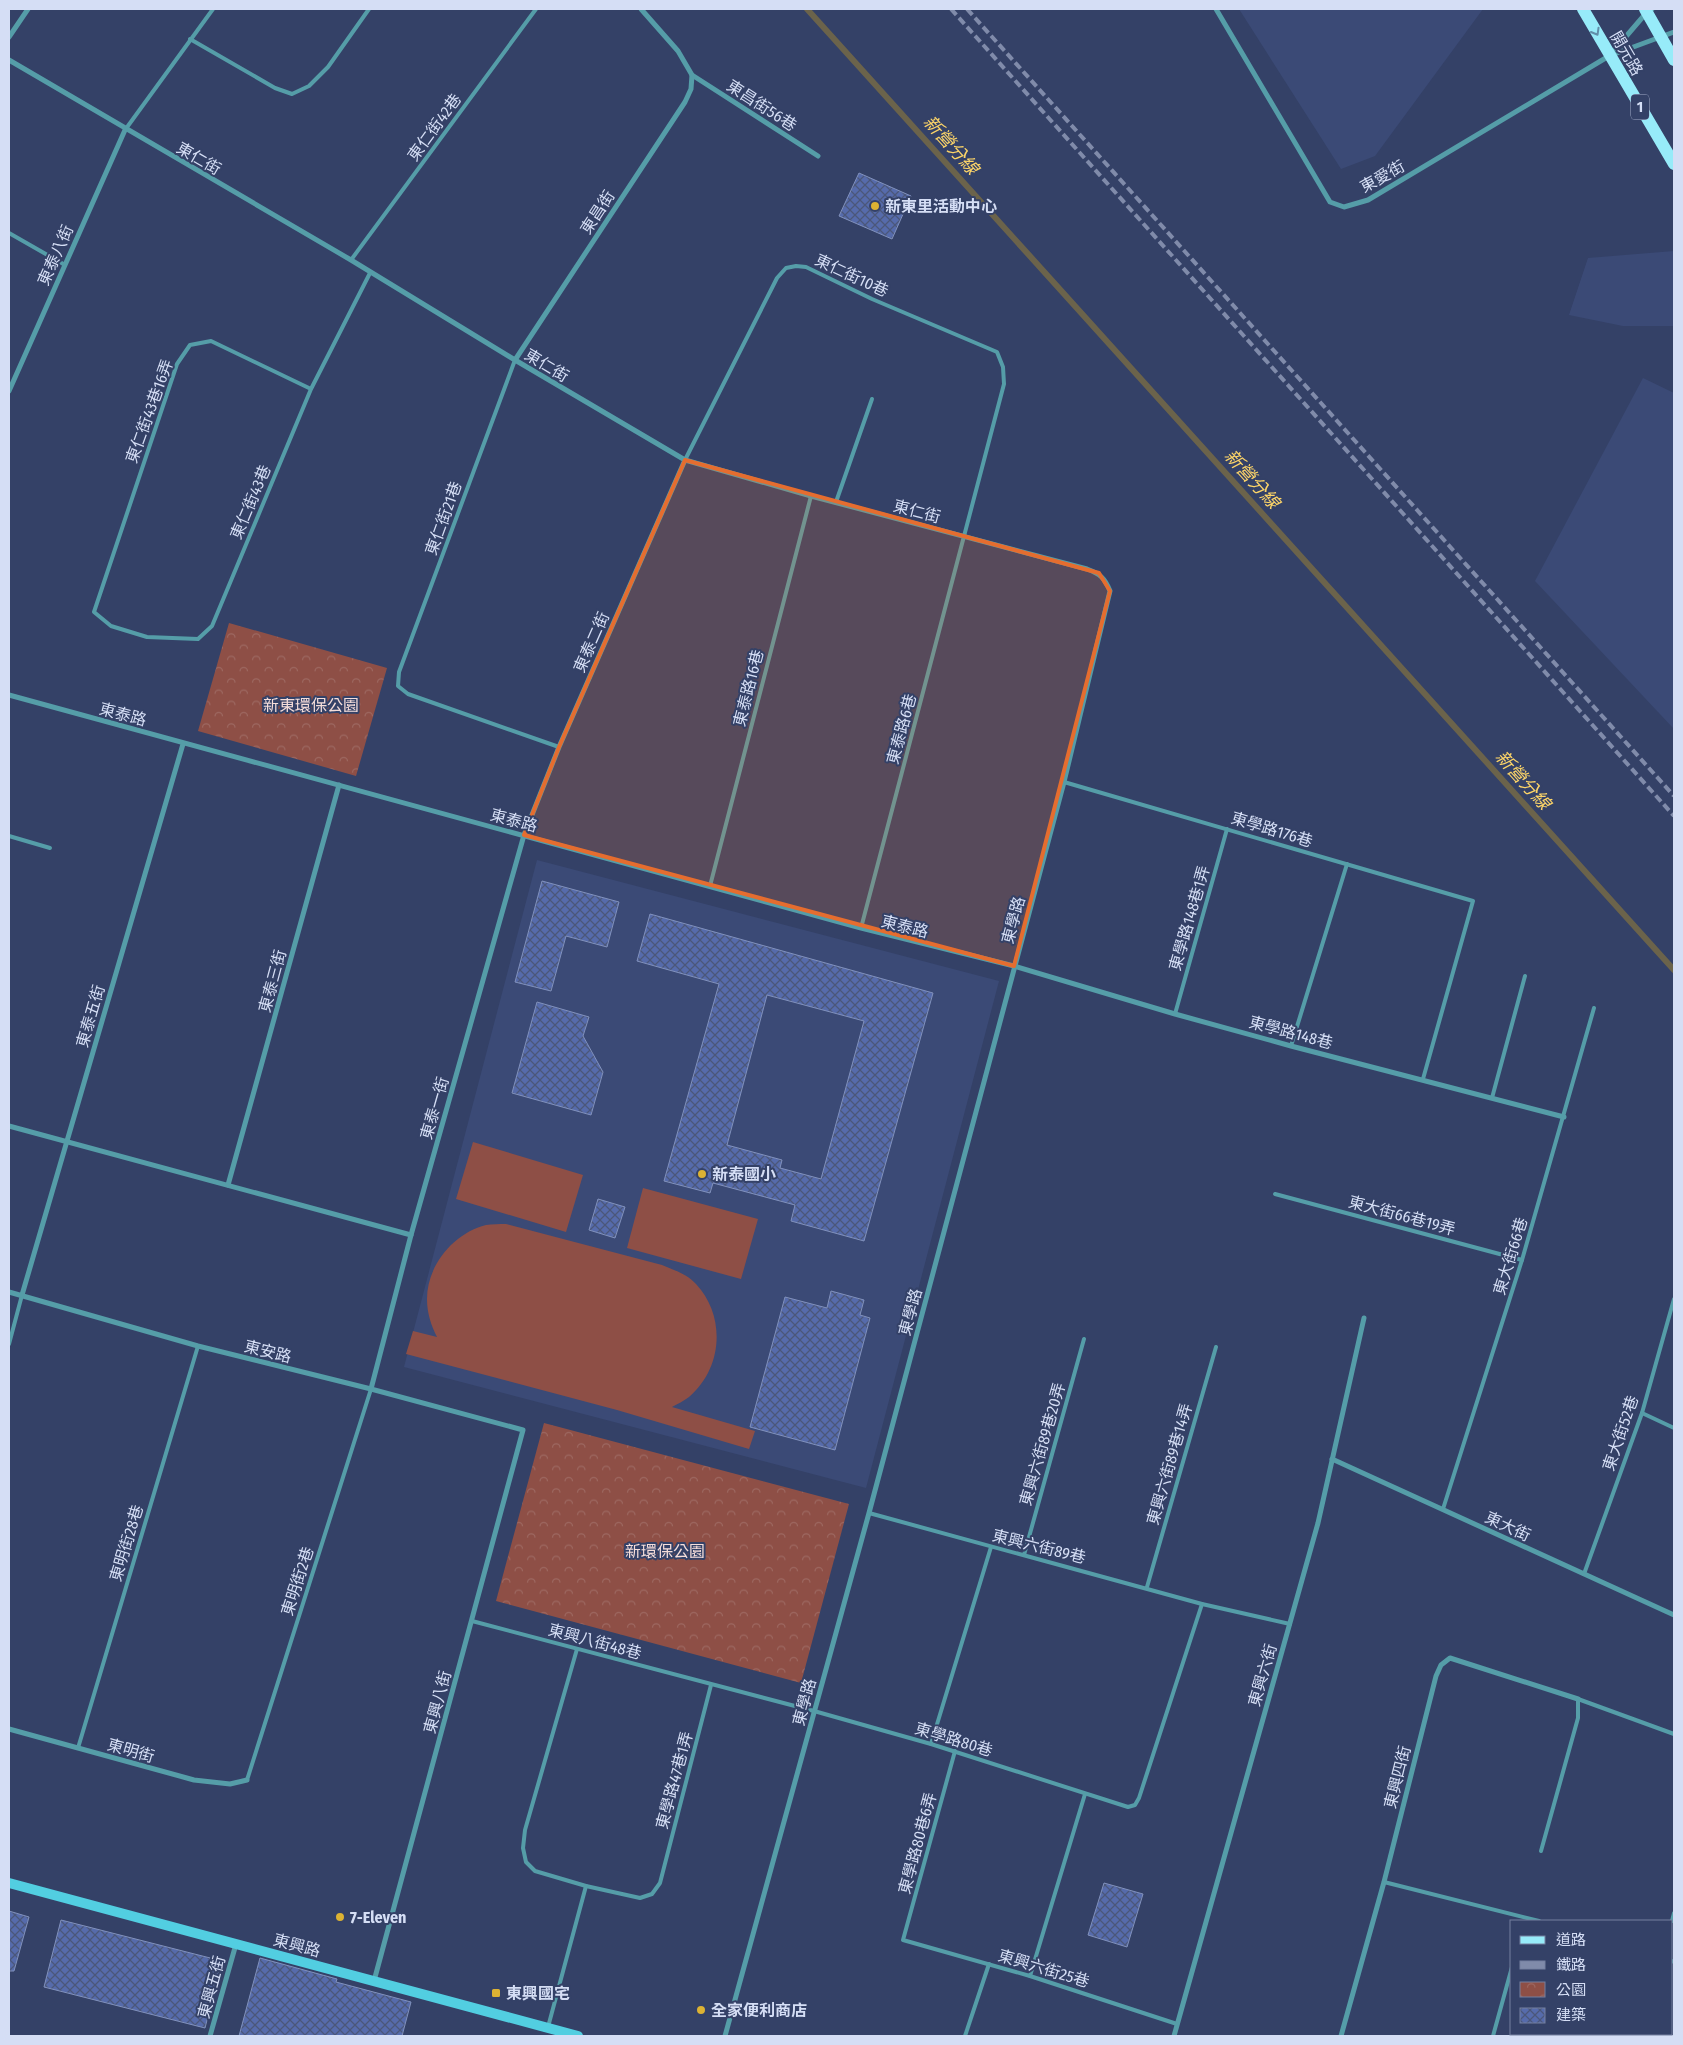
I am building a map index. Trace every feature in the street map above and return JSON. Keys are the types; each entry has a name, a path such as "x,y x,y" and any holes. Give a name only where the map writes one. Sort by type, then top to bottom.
{"main road":[{"name":"開元路","path":"1583,9 1673,164"},
{"path":"1648,10 1674,60"}],"street":[{"path":"9,37 28,9"},
{"path":"641,9 678,51 692,75"},
{"name":"東愛街","path":"1216,9 1330,202 1344,207 1368,200 1610,56"},
{"path":"1610,56 1648,10"},
{"path":"1610,56 1674,32"},
{"name":"東仁街","path":"9,60 125,130 351,260 515,360 685,460 811,496 1093,571 1106,581 1110,591"},
{"name":"東昌街56巷","path":"692,75 818,156"},
{"name":"東昌街","path":"515,360 685,102 690,89 692,75"},
{"name":"東泰八街","path":"9,391 125,130"},
{"name":"東泰二街","path":"524,835 559,747 685,460"},
{"name":"東學路","path":"724,2036 869,1514 1064,782 1110,591"},
{"name":"東泰路","path":"9,695 861,928 1014,966"},
{"name":"東泰五街","path":"22,1295 183,744"},
{"name":"東泰三街","path":"228,1184 339,785"},
{"name":"東泰一街","path":"371,1389 411,1235 524,835"},
{"name":"東學路148巷","path":"1014,966 1291,1046 1564,1117"},
{"path":"9,1126 411,1235"},
{"name":"東安路","path":"9,1292 198,1346 371,1389 523,1430"},
{"name":"東興六街","path":"1174,2036 1318,1523 1364,1318"},
{"name":"東興八街","path":"374,1981 523,1430"},
{"name":"東大街","path":"1332,1459 1674,1615"},
{"name":"東興四街","path":"1341,2036 1384,1882 1436,1676 1441,1665 1450,1658 1578,1700"},
{"name":"東明街","path":"9,1729 204,1782 230,1784 247,1780"},
{"name":"東興路","path":"9,1883 578,2036"},
{"name":"東興五街","path":"210,2036 236,1944"}],"lane":[{"path":"125,130 213,9"},
{"path":"190,40 274,88 292,94 309,86 328,67 369,9"},
{"name":"東仁街42巷","path":"351,260 536,9"},
{"path":"9,233 65,265"},
{"name":"東仁街10巷","path":"685,460 777,278 786,268 806,267 872,299 997,352"},
{"name":"東仁街43巷","path":"94,612 111,626 147,637 198,638 212,626 311,389 370,273"},
{"name":"東仁街43巷16弄","path":"94,612 177,364 190,344 211,341 311,389"},
{"name":"東泰路6巷","path":"861,928 1004,384 1004,367 997,352"},
{"name":"東仁街21巷","path":"515,360 400,672 398,686 408,694 559,747"},
{"path":"836,502 872,398"},
{"name":"東泰路16巷","path":"710,886 811,496"},
{"name":"東學路176巷","path":"1064,782 1473,901 1423,1079"},
{"name":"東學路148巷1弄","path":"1175,1014 1227,829"},
{"path":"9,836 50,848"},
{"path":"1291,1046 1347,864"},
{"path":"1492,1098 1524,976"},
{"name":"東大街66巷","path":"1443,1509 1522,1260 1594,1008"},
{"name":"東大街66巷19弄","path":"1275,1194 1522,1260"},
{"path":"9,1344 22,1295"},
{"name":"東大街52巷","path":"1584,1574 1642,1413 1674,1299"},
{"name":"東興六街89巷20弄","path":"1024,1555 1084,1339"},
{"name":"東明街28巷","path":"78,1748 198,1346"},
{"name":"東興六街89巷14弄","path":"1147,1587 1216,1347"},
{"name":"東明街2巷","path":"247,1780 371,1389"},
{"path":"1642,1413 1674,1428"},
{"name":"東興六街89巷","path":"869,1514 1147,1587 1202,1604 1290,1624"},
{"path":"931,1744 991,1547"},
{"path":"1030,1976 1085,1794 1128,1807 1134,1805 1139,1798 1202,1604"},
{"name":"東興八街48巷","path":"472,1620 814,1711"},
{"path":"548,2028 586,1886 536,1871 526,1862 523,1848 525,1830 577,1649"},
{"name":"東學路47巷1弄","path":"586,1886 640,1898 652,1894 660,1883 711,1685"},
{"path":"1541,1852 1578,1718 1578,1700 1674,1734"},
{"name":"東學路80巷","path":"814,1711 955,1751 1085,1794"},
{"name":"東學路80巷6弄","path":"902,1940 955,1751"},
{"path":"1384,1882 1525,1919"},
{"name":"東興六街25巷","path":"902,1940 1030,1976 1177,2024"},
{"path":"965,2036 989,1964"},
{"path":"1493,2036 1510,1974"}],"highlighted area":[{"path":"685,460 1099,573 1110,591 1014,966 524,835 559,747"}],"shaded area":[{"path":"1239,9 1483,9 1375,156 1341,169"},
{"path":"1674,251 1674,326 1623,326 1569,315 1588,258"},
{"path":"1643,378 1674,393 1674,729 1535,581"},
{"name":"新泰國小","path":"537,860 999,981 866,1488 404,1367"}],"green space":[{"name":"新東環保公園","path":"229,623 387,668 356,776 198,731"},
{"path":"473,1142 583,1175 566,1232 456,1199"},
{"path":"643,1188 758,1219 741,1279 627,1248"},
{"path":"506,1224 662,1265 689,1278 696,1284 706,1297 716,1326 714,1357 709,1372 700,1385 689,1397 672,1407 755,1431 749,1449 617,1410 406,1354 413,1331 437,1337 428,1309 428,1286 437,1263 444,1252 463,1235 474,1229 486,1225"},
{"name":"新環保公園","path":"544,1423 849,1504 801,1683 496,1601"}],"building":[{"name":"新東里活動中心","path":"859,173 911,196 892,239 839,216"},
{"path":"542,881 619,902 607,947 566,936 551,991 515,982"},
{"path":"650,914 933,993 864,1241 791,1221 795,1205 713,1183 710,1193 664,1181 719,984 637,961","holes":["767,995 864,1021 821,1179 780,1168 782,1160 727,1145"]},
{"path":"537,1002 589,1017 583,1036 603,1072 591,1115 512,1093"},
{"path":"598,1199 625,1207 615,1238 589,1230"},
{"path":"831,1291 864,1300 860,1315 870,1318 835,1450 750,1427 785,1297 827,1308"},
{"path":"1104,1883 1143,1894 1127,1947 1088,1935"},
{"path":"9,1911 29,1917 14,1971 9,1971"},
{"path":"61,1920 222,1961 205,2028 44,1987"},
{"path":"260,1958 337,1979 336,1982 411,2002 402,2036 239,2036"}],"waterway":[{"name":"新營分線","path":"807,9 1674,970"}],"railway":[{"path":"951,9 1674,816"},
{"path":"967,9 1674,796"}],"place":[{"name":"新東里活動中心","path":"875,206"},
{"name":"新泰國小","path":"702,1174"},
{"name":"7-Eleven","path":"340,1917"},
{"name":"東興國宅","path":"496,1993"},
{"name":"全家便利商店","path":"701,2010"}]}
